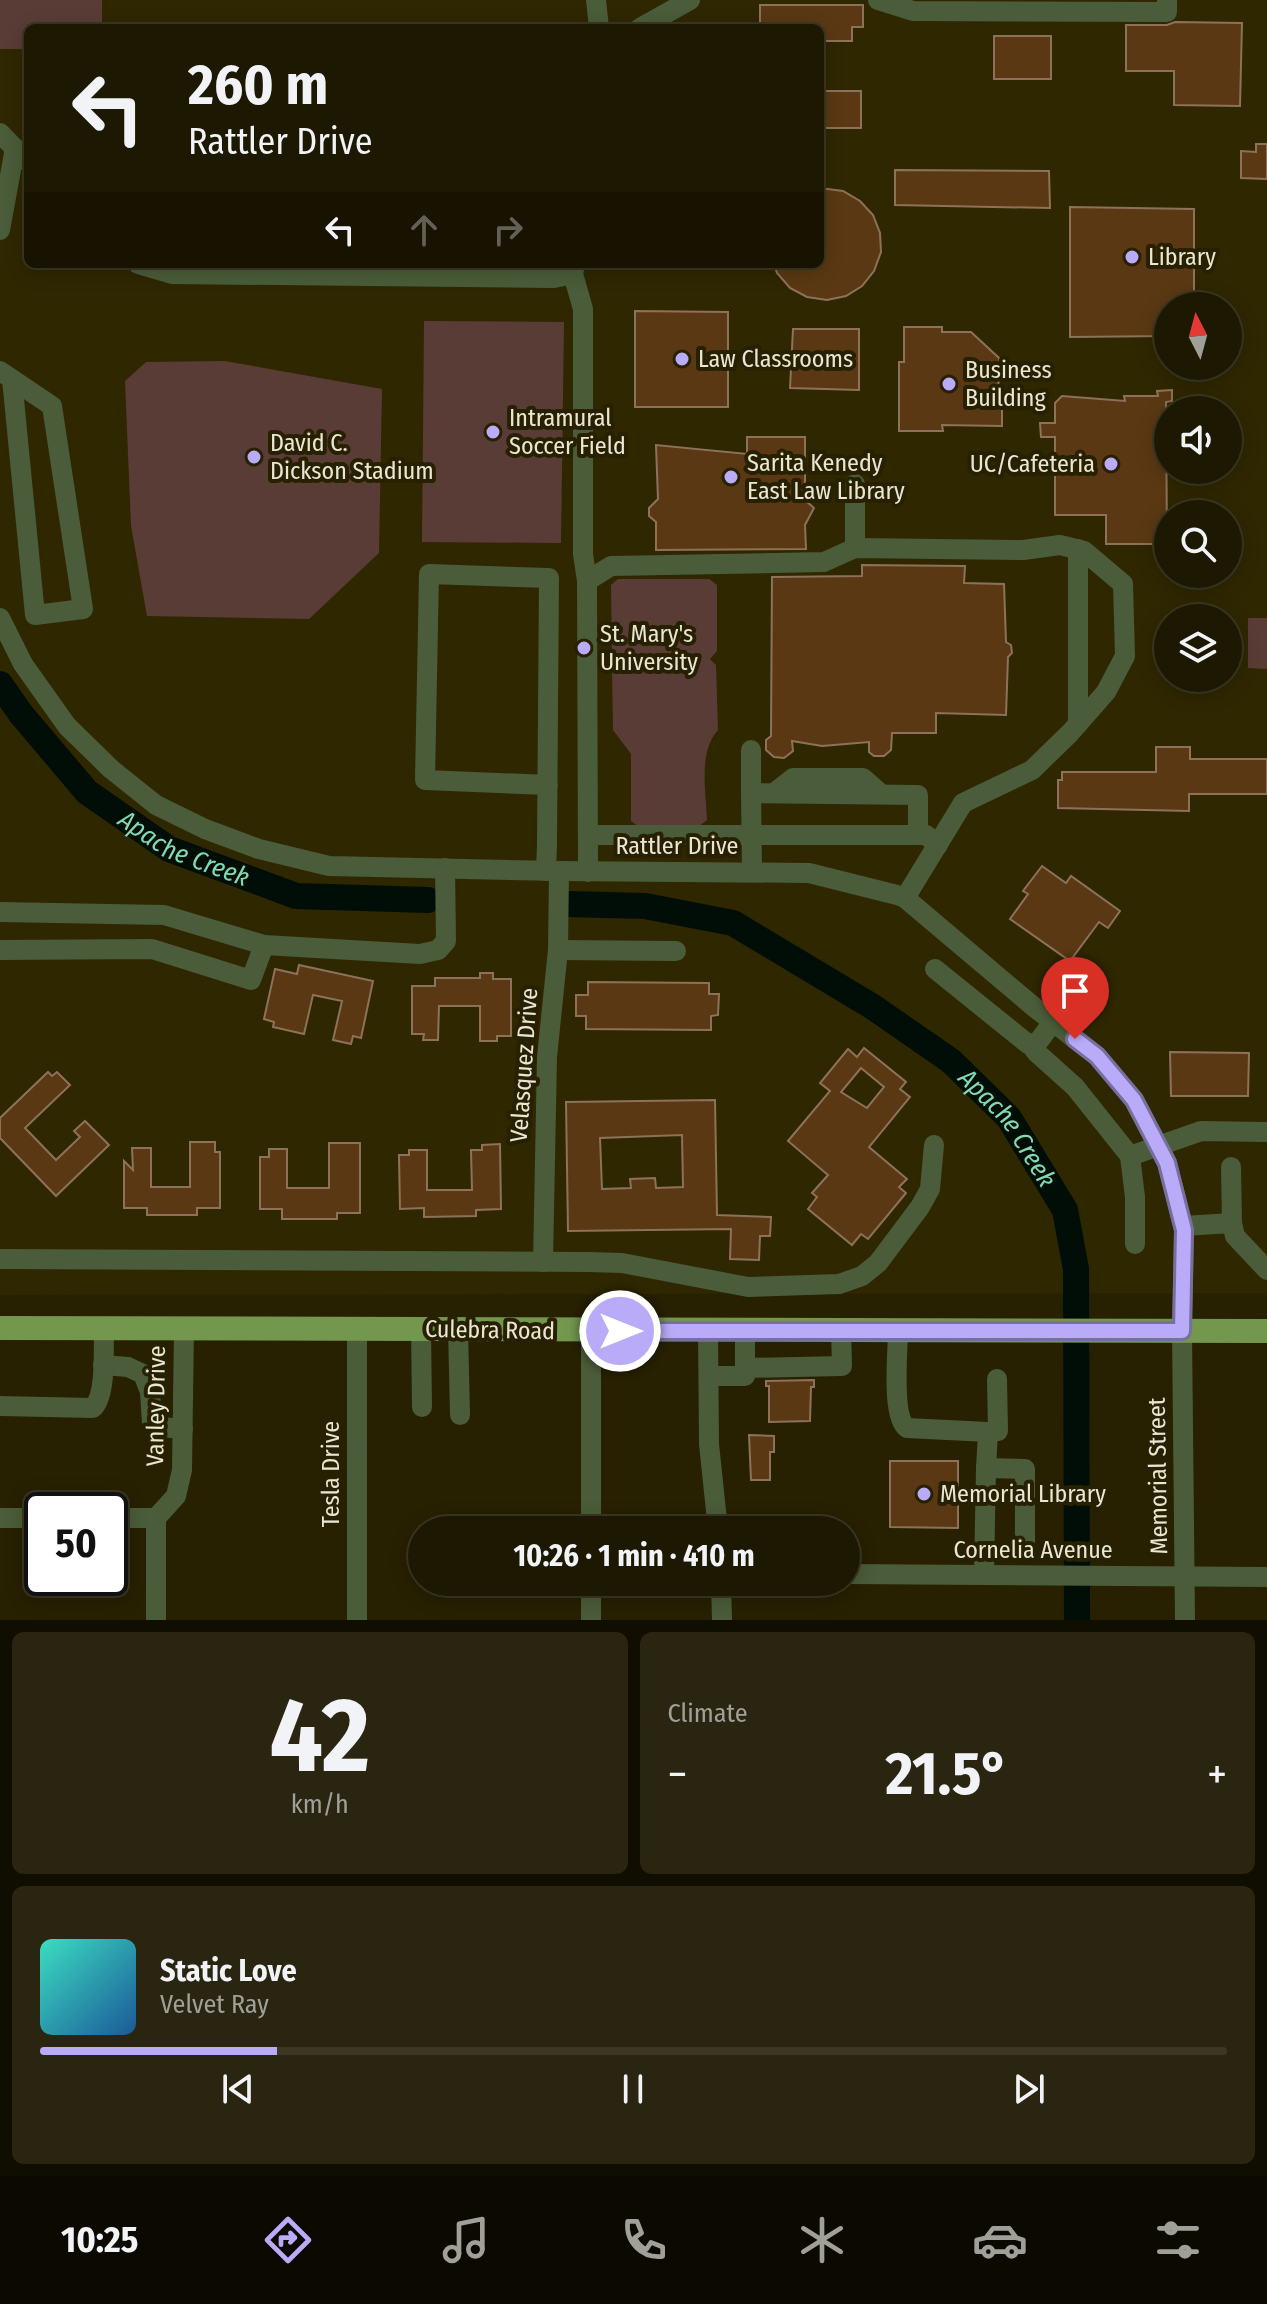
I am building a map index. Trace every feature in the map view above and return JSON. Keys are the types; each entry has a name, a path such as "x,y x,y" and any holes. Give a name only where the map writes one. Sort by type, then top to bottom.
{"main road":[{"name":"Culebra Road","path":"0,1328 1267,1331"}],"street":[{"path":"596,0 599,24"},
{"path":"647,24 690,0"},
{"path":"878,0 913,11 1129,13 1167,12 1167,0"},
{"path":"0,133 22,155 0,230"},
{"path":"152,268 172,274 554,278 574,269 583,309 588,872"},
{"path":"6,375 52,406 83,609 35,615 6,375"},
{"path":"855,484 855,548"},
{"path":"587,581 611,566 824,562 855,548 1023,550 1060,545 1084,551 1123,584 1125,656 1106,692 1032,770 963,803 905,898"},
{"path":"1078,549 1078,724"},
{"name":"Velasquez Drive","path":"543,1262 547,1057 558,950 548,785 549,578 429,574 425,780 548,785"},
{"name":"Rattler Drive","path":"0,618 23,664 67,726 111,769 156,805 205,829 259,849 329,866 809,873 905,898 1097,1056 1134,1100 1167,1163 1183,1226 1182,1331"},
{"path":"751,750 752,872"},
{"path":"751,793 918,795 918,835"},
{"path":"588,835 926,835 938,845"},
{"path":"0,912 164,915 264,945 420,954 438,950 446,941 445,868"},
{"path":"0,950 152,949 251,980 264,945"},
{"path":"558,950 676,951"},
{"path":"935,969 1031,1045 1075,1087 1130,1156 1135,1197 1135,1244"},
{"path":"1031,1045 1038,1042 1053,1022"},
{"path":"1130,1156 1201,1131 1267,1132"},
{"path":"0,1259 622,1263 748,1287 839,1284 862,1276 878,1263 920,1207 930,1189 934,1145"},
{"path":"1231,1167 1235,1236 1267,1270"},
{"path":"1183,1226 1232,1223"},
{"path":"0,1406 93,1408 99,1402 104,1328"},
{"name":"Vanley Drive","path":"156,1518 176,1496 182,1470 184,1328"},
{"name":"Tesla Drive","path":"357,1328 357,1620"},
{"path":"421,1329 422,1407"},
{"path":"458,1329 460,1415"},
{"path":"591,1330 591,1516"},
{"path":"745,1368 842,1366 841,1330"},
{"path":"898,1330 898,1409 902,1425 907,1428 998,1431 997,1379"},
{"path":"708,1331 709,1444 717,1516"},
{"path":"709,1376 745,1376 745,1331"},
{"name":"Memorial Street","path":"1182,1331 1185,1620"},
{"path":"103,1365 128,1367 143,1374 150,1392 152,1423 183,1429"},
{"path":"984,1575 988,1432"},
{"path":"986,1468 1025,1469 1025,1542"},
{"path":"0,1518 24,1518"},
{"path":"128,1518 156,1518 156,1620"},
{"name":"Cornelia Avenue","path":"860,1574 1267,1577"},
{"path":"591,1596 591,1620"},
{"path":"721,1596 722,1620"}],"shaded area":[{"name":"St. Mary's University","path":"0,0 1267,0 1267,1293 0,1295"},
{"path":"0,0 102,0 102,24 24,24 24,49 0,49"},
{"name":"Intramural Soccer Field","path":"424,321 564,322 561,543 422,542"},
{"name":"David C. Dickson Stadium","path":"225,361 382,389 379,553 309,619 147,616 131,526 125,381 146,362"},
{"path":"618,579 709,579 717,585 717,651 710,659 716,665 718,730 705,761 707,820 698,827 639,827 631,821 631,754 613,730 612,666 619,660 612,652 611,585"},
{"path":"1248,618 1267,618 1267,669 1248,668"}],"building":[{"path":"760,5 863,5 863,27 852,27 852,41 824,41 824,24 760,24"},
{"path":"1175,22 1242,23 1240,106 1174,105 1174,71 1126,71 1126,25 1167,25"},
{"path":"994,36 1051,36 1051,79 994,79"},
{"path":"824,91 861,91 861,128 824,128"},
{"path":"1256,144 1267,144 1267,179 1241,178 1241,151 1256,152"},
{"path":"895,170 1049,171 1050,208 895,205"},
{"path":"824,189 843,191 860,201 873,215 880,233 881,252 874,271 862,286 846,296 827,300 807,297 790,288 775,268 824,268"},
{"name":"Library","path":"1070,207 1194,209 1194,292 1154,292 1154,336 1070,337"},
{"name":"Law Classrooms","path":"635,311 728,312 728,407 635,407"},
{"name":"Business Building","path":"904,327 942,327 942,332 971,332 999,358 998,407 1002,407 1002,426 942,425 943,431 899,431 899,362 904,362"},
{"path":"793,329 859,329 859,390 790,388"},
{"name":"UC/Cafeteria","path":"1172,390 1172,396 1158,396 1157,391"},
{"name":"UC/Cafeteria","path":"1062,396 1125,401 1124,396 1154,396 1154,484 1167,484 1167,500 1154,500 1154,544 1106,544 1106,515 1055,515 1055,437 1041,437 1040,423 1055,423 1055,403"},
{"name":"Sarita Kenedy East Law Library","path":"747,437 805,437 805,500 814,508 805,525 806,549 656,550 656,522 649,516 649,508 658,499 656,445 747,454"},
{"path":"862,565 965,566 964,583 1004,584 1006,642 1011,645 1012,653 1008,657 1006,715 936,713 936,733 892,733 891,750 884,756 874,756 869,752 869,742 822,746 792,741 793,751 784,758 774,757 766,750 766,740 771,736 772,577 862,576"},
{"path":"1156,747 1190,747 1190,759 1267,759 1267,794 1189,794 1189,811 1058,808 1058,780 1062,780 1062,772 1156,772"},
{"path":"1042,866 1066,883 1071,876 1120,911 1108,928 1099,922 1070,961 1010,919 1028,894 1023,891"},
{"path":"299,965 373,981 361,1038 353,1036 351,1044 333,1040 342,1001 313,995 304,1034 273,1027 274,1022 264,1019 275,969 297,974"},
{"path":"480,973 493,973 493,979 511,979 511,1036 497,1036 497,1041 480,1041 480,1006 439,1006 438,1040 423,1040 424,1034 412,1034 412,986 435,986 435,978 480,978"},
{"path":"588,982 709,983 709,994 719,994 718,1015 711,1016 711,1030 586,1029 586,1016 576,1016 576,995 588,995"},
{"path":"864,1048 906,1082 900,1089 910,1097 869,1147 907,1179 899,1187 906,1193 868,1239 861,1234 852,1245 808,1209 817,1197 812,1193 828,1175 788,1141 830,1091 820,1083 848,1049 857,1057","holes":["861,1068 884,1087 867,1108 841,1092"]},
{"path":"1170,1052 1249,1053 1248,1096 1171,1096"},
{"path":"48,1072 52,1076 57,1072 70,1085 25,1128 56,1160 80,1137 74,1131 85,1121 109,1145 56,1196 0,1138 0,1118"},
{"path":"715,1100 717,1215 771,1217 770,1236 760,1236 759,1260 730,1259 731,1229 568,1231 566,1102","holes":["682,1135 683,1187 656,1188 655,1178 630,1179 631,1188 602,1189 600,1138"]},
{"path":"190,1142 215,1142 215,1152 220,1152 220,1208 197,1208 197,1215 147,1215 147,1208 124,1208 124,1161 133,1170 132,1148 151,1148 151,1187 190,1187"},
{"path":"329,1143 360,1143 360,1213 337,1213 337,1219 282,1219 282,1209 260,1209 260,1157 269,1157 269,1149 287,1149 287,1188 329,1188"},
{"path":"500,1144 501,1209 476,1210 476,1216 424,1217 424,1208 400,1209 399,1155 409,1155 409,1150 427,1150 427,1190 472,1190 471,1150 482,1150 482,1145"},
{"path":"814,1380 810,1421 769,1422 769,1386 766,1386 766,1381"},
{"path":"749,1435 774,1436 774,1452 770,1452 770,1480 751,1480"},
{"name":"Memorial Library","path":"890,1461 958,1461 958,1528 890,1527"}],"waterway":[{"name":"Apache Creek","path":"0,684 21,714 87,792 169,849 296,896 428,900"},
{"name":"Apache Creek","path":"569,904 645,906 733,923 873,1007 951,1061 1009,1118 1065,1210 1076,1269 1077,1620"}],"place":[{"name":"Library","path":"1132,257"},
{"name":"Law Classrooms","path":"682,359"},
{"name":"Business Building","path":"949,384"},
{"name":"Intramural Soccer Field","path":"493,432"},
{"name":"David C. Dickson Stadium","path":"254,457"},
{"name":"UC/Cafeteria","path":"1111,464"},
{"name":"Sarita Kenedy East Law Library","path":"731,477"},
{"name":"St. Mary's University","path":"584,648"},
{"name":"Memorial Library","path":"924,1494"}],"route":[{"path":"620,1331 1182,1331 1184,1230 1167,1163 1134,1100 1097,1056 1075,1039"}]}
